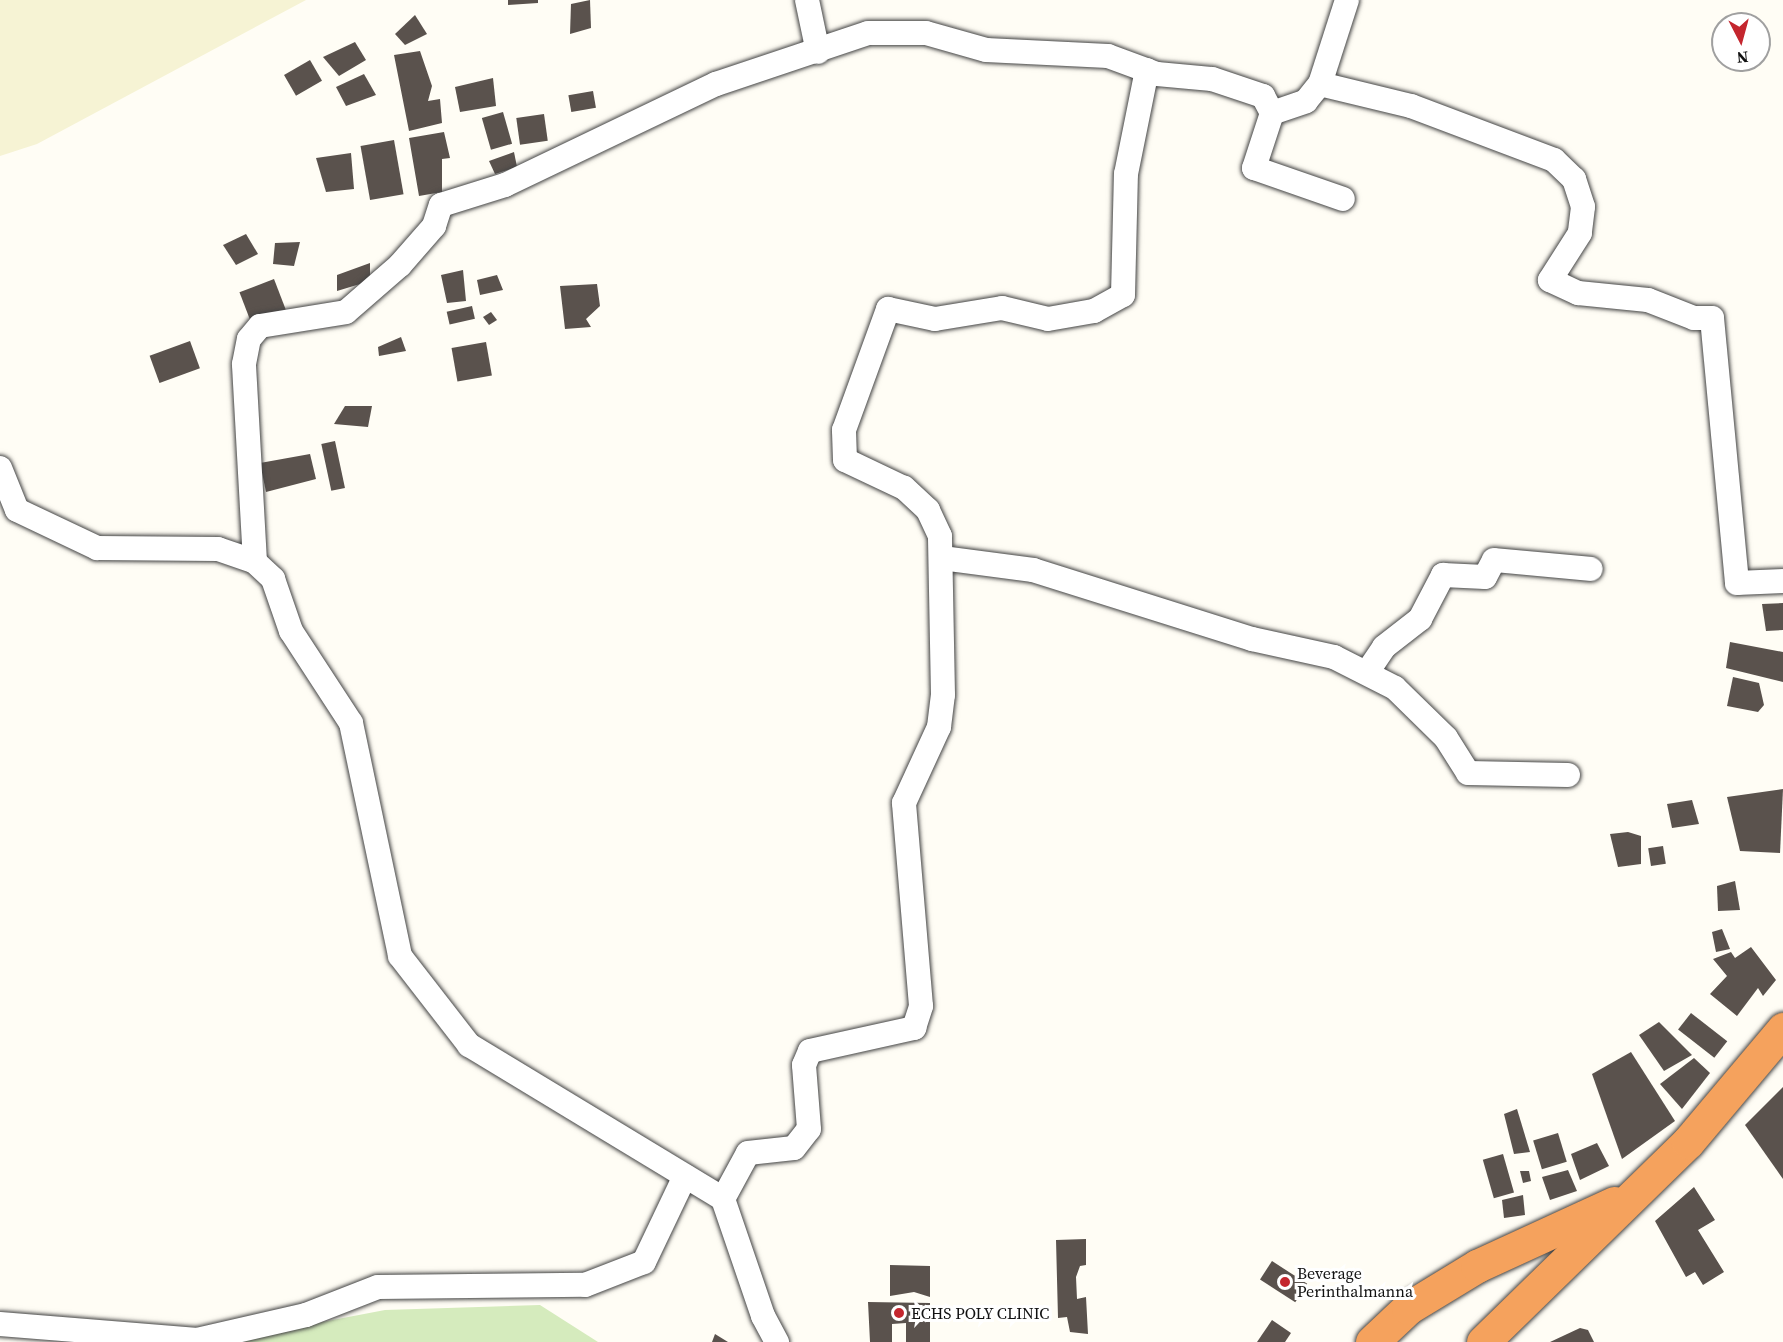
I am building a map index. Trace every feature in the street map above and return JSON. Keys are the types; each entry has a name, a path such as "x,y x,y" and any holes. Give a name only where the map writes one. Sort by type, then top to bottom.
{"highway":[{"path":"1483,1342 1629,1196 1688,1142 1783,1029"},
{"path":"1372,1342 1408,1308 1477,1266 1629,1196"}],"street":[{"path":"807,0 818,51"},
{"path":"1272,113 1306,101 1320,84 1347,0"},
{"path":"255,562 244,364 249,339 260,326 346,312 400,265 434,226 441,205 505,184 716,84 868,33 926,33 986,50 1108,56 1147,70 1212,79 1263,96 1272,113 1254,168 1343,199"},
{"path":"723,1199 748,1153 794,1148 810,1129 804,1065 810,1051 914,1028 921,1006 904,803 939,727 944,695 937,581 942,558 928,510 904,488 845,460 844,430 888,309 934,320 1002,309 1048,319 1094,311 1123,295 1125,174 1147,70"},
{"path":"1320,84 1421,109 1554,160 1574,178 1583,207 1580,233 1550,280 1578,293 1648,300 1695,318 1712,318 1737,583 1783,581"},
{"path":"0,468 5,497 17,510 97,548 218,549 255,562 273,579 291,631 351,723 400,956 429,998 469,1045 723,1199 763,1316 777,1342"},
{"path":"942,558 1033,570 1368,671 1395,688 1446,738 1468,773 1568,775"},
{"path":"1368,671 1384,647 1420,619 1443,575 1485,577 1494,560 1591,569"},
{"path":"0,1324 197,1340 306,1314 378,1287 585,1285 644,1262 685,1176"}],"shaded area":[{"path":"0,0 306,0 37,144 0,156"}],"green space":[{"path":"540,1305 598,1342 217,1342 385,1310"}],"building":[{"path":"508,0 538,0 538,3 508,5"},
{"path":"590,0 591,28 570,34 571,4"},
{"path":"415,15 427,34 405,45 395,34"},
{"path":"355,42 366,60 339,76 323,57"},
{"path":"420,51 432,86 428,101 440,99 442,123 409,131 394,55"},
{"path":"310,60 322,81 296,96 284,75"},
{"path":"364,74 376,95 346,106 336,87"},
{"path":"493,78 496,106 460,112 455,87"},
{"path":"593,91 596,108 571,112 568,95"},
{"path":"503,112 512,144 491,150 482,118"},
{"path":"544,114 548,141 520,145 516,118"},
{"path":"444,132 450,158 442,159 442,192 419,196 409,138"},
{"path":"394,140 404,194 370,200 361,146"},
{"path":"514,152 517,167 495,174 489,161"},
{"path":"351,153 354,189 326,192 316,158"},
{"path":"246,234 258,254 236,265 223,245"},
{"path":"300,242 294,266 273,264 275,243"},
{"path":"370,263 370,281 337,291 337,275"},
{"path":"463,270 466,301 447,303 441,275"},
{"path":"497,275 503,290 480,295 477,280"},
{"path":"274,279 286,310 251,323 239,292"},
{"path":"597,284 600,306 586,319 591,327 565,329 560,286"},
{"path":"472,306 475,319 450,325 447,312"},
{"path":"491,312 497,320 489,325 483,317"},
{"path":"401,337 406,351 379,356 378,347"},
{"path":"190,341 200,368 160,383 150,356"},
{"path":"486,342 492,375 457,382 452,348"},
{"path":"345,406 372,406 368,427 334,424"},
{"path":"335,441 345,488 331,491 321,444"},
{"path":"310,454 316,479 266,492 260,463"},
{"path":"1783,603 1783,630 1766,631 1762,604"},
{"path":"1730,642 1783,652 1783,682 1726,668"},
{"path":"1733,677 1759,683 1764,705 1758,712 1727,706"},
{"path":"1783,789 1780,853 1740,851 1727,797"},
{"path":"1692,800 1699,824 1672,828 1667,804"},
{"path":"1628,832 1641,836 1641,864 1618,867 1610,834"},
{"path":"1663,846 1666,864 1651,866 1648,848"},
{"path":"1735,881 1740,910 1718,911 1717,886"},
{"path":"1722,929 1730,949 1716,952 1712,932"},
{"path":"1751,947 1776,980 1763,996 1758,988 1737,1016 1710,994 1727,976 1713,959 1731,952 1735,958"},
{"path":"1691,1013 1727,1041 1714,1058 1678,1030"},
{"path":"1659,1022 1692,1055 1664,1071 1639,1035"},
{"path":"1631,1052 1675,1121 1622,1159 1592,1074"},
{"path":"1694,1058 1710,1073 1682,1109 1660,1084"},
{"path":"1783,1087 1783,1179 1745,1125"},
{"path":"1517,1109 1530,1152 1514,1154 1504,1114"},
{"path":"1558,1133 1567,1162 1542,1169 1533,1141"},
{"path":"1597,1143 1609,1166 1580,1180 1571,1154"},
{"path":"1503,1154 1514,1192 1494,1198 1483,1160"},
{"path":"1568,1170 1577,1191 1550,1200 1542,1177"},
{"path":"1520,1171 1529,1171 1531,1181 1523,1183"},
{"path":"1694,1187 1715,1220 1698,1230 1724,1272 1703,1285 1695,1272 1686,1277 1655,1221"},
{"path":"1523,1195 1525,1215 1504,1218 1502,1200"},
{"path":"1086,1239 1086,1265 1080,1266 1076,1277 1077,1299 1086,1297 1088,1334 1070,1332 1067,1317 1058,1318 1056,1240"},
{"name":"Beverage Perinthalmanna","path":"1272,1261 1307,1284 1295,1302 1260,1279"},
{"path":"890,1265 930,1266 930,1297 914,1292 890,1296"},
{"name":"ECHS POLY CLINIC","path":"868,1302 930,1303 930,1342 906,1342 906,1323 892,1324 892,1342 870,1342"},
{"path":"1272,1320 1291,1333 1285,1342 1257,1342"},
{"path":"1580,1328 1588,1330 1594,1342 1550,1342"},
{"path":"715,1334 728,1342 712,1342"}],"place":[{"name":"Beverage Perinthalmanna","path":"1285,1282"},
{"name":"ECHS POLY CLINIC","path":"899,1313"}]}
